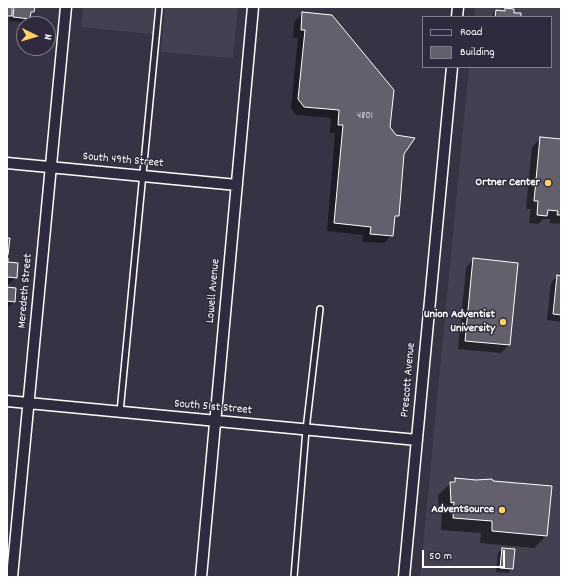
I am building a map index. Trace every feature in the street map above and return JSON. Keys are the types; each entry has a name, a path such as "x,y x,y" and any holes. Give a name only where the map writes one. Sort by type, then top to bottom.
{"street":[{"name":"Meredeth Street","path":"12,577 66,7"},
{"name":"Lowell Avenue","path":"201,577 253,7"},
{"name":"Prescott Avenue","path":"404,577 452,68"},
{"name":"South 49th Street","path":"7,163 237,185"},
{"name":"South 51st Street","path":"7,401 417,440"}],"lane":[{"path":"120,412 159,7"},
{"path":"294,577 306,430 320,309"}],"shaded area":[{"path":"83,7 156,7 153,34 81,27"},
{"path":"165,7 238,7 233,58 161,52"},
{"name":"Union Adventist University","path":"475,7 561,7 561,577 420,577 469,68 552,68 552,16 474,16"}],"building":[{"path":"7,7 12,7 12,16 7,16"},
{"path":"14,7 35,7 34,12 31,12 30,16 13,17"},
{"path":"505,8 514,9 514,13 521,13 521,16 495,16 496,10 505,11"},
{"path":"302,12 332,15 394,90 390,127 396,135 415,138 404,154 399,216 395,216 393,236 370,234 371,227 334,223 343,125 338,125 339,110 304,107 298,99 305,30 301,30"},
{"name":"Ortner Center","path":"540,137 561,139 561,215 557,215 558,211 548,210 547,216 537,215 538,201 534,201"},
{"path":"7,238 10,238 8,255 7,255"},
{"path":"7,258 8,262 18,263 17,278 7,277"},
{"path":"473,258 518,263 510,345 465,341"},
{"path":"557,275 561,276 561,315 553,314"},
{"path":"7,287 16,288 15,302 7,301"},
{"name":"AdventSource","path":"455,478 476,480 492,479 493,481 552,486 547,536 492,531 492,521 453,518 454,502 451,503 450,482 455,482"},
{"path":"502,548 515,549 513,569 500,568"}],"place":[{"name":"Ortner Center","path":"548,183"},
{"name":"Union Adventist University","path":"503,322"},
{"name":"AdventSource","path":"502,510"}]}
